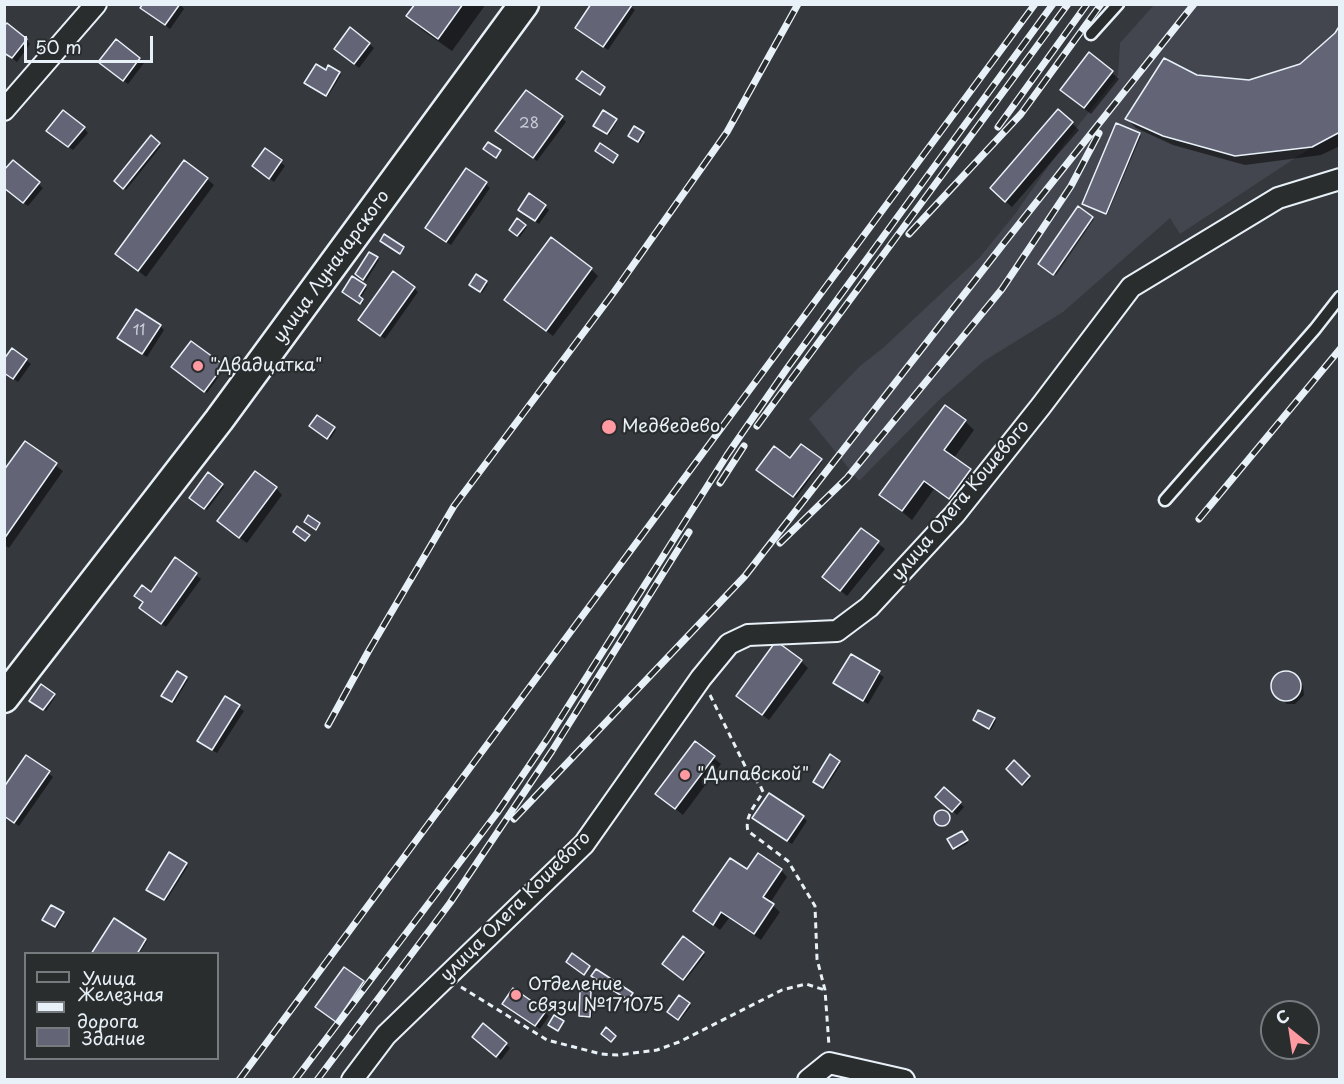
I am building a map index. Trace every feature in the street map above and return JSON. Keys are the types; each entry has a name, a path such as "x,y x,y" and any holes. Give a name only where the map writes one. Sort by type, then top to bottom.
{"street":[{"path":"4,110 96,4"},
{"name":"улица Луначарского","path":"4,698 219,420 524,4"},
{"name":"улица Олега Кошевого","path":"352,1080 386,1035 584,844 701,678 729,644 748,635 837,631 869,607 955,514 1131,287 1278,198 1340,179"},
{"path":"808,1080 830,1063 904,1080"}],"lane":[{"path":"1091,34 1118,4"},
{"path":"1165,500 1316,329 1340,297"}],"path":[{"path":"701,678 747,770 763,792 746,823 748,831 788,861 814,906 817,959 825,990 830,1063"},
{"path":"446,977 547,1040 601,1054 618,1055 657,1050 679,1042 782,990 806,984 825,990"}],"shaded area":[{"path":"1154,5 1339,5 1339,132 1312,147 1180,234 1170,218 1063,312 984,361 938,401 859,481 809,419 860,366 883,348 980,257 1015,214 1066,141 1118,75 1120,43"}],"building":[{"path":"143,4 180,4 165,25 140,8"},
{"path":"415,4 463,4 438,39 406,16"},
{"path":"591,4 632,5 603,47 575,28"},
{"path":"7,23 27,39 12,58 4,53 4,26"},
{"path":"1340,25 1340,132 1312,147 1235,156 1163,136 1125,119 1164,58 1197,75 1249,80 1300,64 1335,33"},
{"path":"350,27 370,43 354,64 334,49"},
{"path":"116,39 140,58 123,81 98,62"},
{"path":"1089,52 1113,71 1084,108 1060,90"},
{"path":"316,64 326,70 328,65 340,72 326,96 304,83"},
{"path":"582,71 605,87 600,95 576,79"},
{"path":"526,90 563,116 533,158 495,131"},
{"path":"1058,109 1073,122 1005,202 990,188"},
{"path":"63,110 85,127 68,147 46,131"},
{"path":"603,110 617,119 607,134 593,126"},
{"path":"1116,123 1140,133 1106,214 1082,204"},
{"path":"634,126 644,132 638,142 628,136"},
{"path":"151,135 160,143 123,189 114,181"},
{"path":"488,142 501,150 496,158 483,149"},
{"path":"600,143 618,155 613,163 595,151"},
{"path":"265,148 282,160 269,179 252,166"},
{"path":"13,160 40,182 23,203 4,188 4,170"},
{"path":"184,160 208,178 138,271 115,254"},
{"path":"466,168 487,182 446,242 425,228"},
{"path":"529,193 546,205 535,221 518,210"},
{"path":"1078,206 1093,217 1053,275 1038,264"},
{"path":"517,218 526,225 517,236 509,230"},
{"path":"384,234 404,247 400,254 380,241"},
{"path":"551,237 592,268 546,331 504,300"},
{"path":"369,252 378,257 363,280 355,274"},
{"path":"393,271 415,287 380,336 358,320"},
{"path":"476,274 487,281 480,292 469,285"},
{"path":"352,276 366,285 359,296 363,299 360,304 342,292"},
{"path":"136,309 161,325 142,354 117,338"},
{"name":"\"Двадцатка\"","path":"191,341 224,365 204,392 171,367"},
{"path":"12,348 27,359 13,379 4,373 4,359"},
{"path":"945,405 966,420 944,450 971,469 949,499 924,481 902,511 879,495"},
{"path":"317,415 335,427 327,439 309,426"},
{"path":"25,441 57,463 4,539 4,470"},
{"path":"801,444 822,459 793,497 756,470 774,446 790,458"},
{"path":"255,471 277,487 239,538 217,521"},
{"path":"208,472 223,484 204,509 189,498"},
{"path":"308,515 320,523 316,530 304,522"},
{"path":"297,526 310,535 305,541 293,532"},
{"path":"861,528 879,541 840,591 822,577"},
{"path":"175,557 197,573 161,624 139,608 143,602 134,596 142,585 151,592"},
{"path":"776,641 802,660 762,715 736,696"},
{"path":"851,654 880,671 863,701 833,683"},
{"path":"177,671 187,677 172,702 161,696"},
{"path":"1286,671 1296,676 1301,686 1296,696 1286,701 1276,696 1271,686 1276,676"},
{"path":"41,684 55,694 43,710 29,701"},
{"path":"225,696 240,705 212,750 197,741"},
{"path":"978,710 995,718 989,729 973,720"},
{"name":"\"Дипавской\"","path":"695,741 715,756 675,809 655,794"},
{"path":"830,754 840,761 823,788 813,782"},
{"path":"26,755 50,771 14,823 4,816 4,787"},
{"path":"1014,760 1030,776 1022,785 1006,769"},
{"path":"944,787 961,802 952,812 935,797"},
{"path":"769,793 804,816 787,841 752,818"},
{"path":"942,810 948,812 950,818 948,824 942,826 936,824 934,818 936,812"},
{"path":"962,831 968,840 953,849 947,839"},
{"path":"169,852 187,863 164,900 146,890"},
{"path":"758,853 782,869 763,897 774,904 754,934 721,912 713,925 693,911 730,858 747,869"},
{"path":"51,905 64,912 55,927 42,920"},
{"path":"114,918 146,939 138,952 92,952"},
{"path":"683,936 704,952 683,980 662,964"},
{"path":"572,953 590,966 584,975 566,962"},
{"path":"344,967 364,981 336,1022 315,1007"},
{"path":"596,969 633,993 628,1000 591,976"},
{"path":"513,988 546,1011 535,1026 502,1004"},
{"path":"580,991 591,991 590,1017 579,1016"},
{"path":"679,995 690,1003 678,1020 667,1012"},
{"path":"554,1015 564,1021 558,1031 548,1025"},
{"path":"483,1023 507,1043 496,1057 472,1037"},
{"path":"606,1027 616,1036 611,1042 601,1034"}],"railway":[{"path":"328,725 454,506 614,292 727,132 798,4"},
{"path":"239,1080 1035,4"},
{"path":"295,1080 497,813 548,738 727,455 788,367 1053,4"},
{"path":"757,426 1068,4"},
{"path":"998,127 1087,4"},
{"path":"909,234 1021,114 1101,4"},
{"path":"514,819 745,576 1004,243 1194,4"},
{"path":"780,543 847,478 1002,289 1071,186 1099,133"},
{"path":"1199,519 1340,349"},
{"path":"720,483 744,446"},
{"path":"317,1080 450,903 552,751 689,532"}],"place":[{"name":"\"Двадцатка\"","path":"198,366"},
{"name":"Медведево","path":"609,427"},
{"name":"\"Дипавской\"","path":"685,775"},
{"name":"Отделение связи №171075","path":"516,995"}]}
